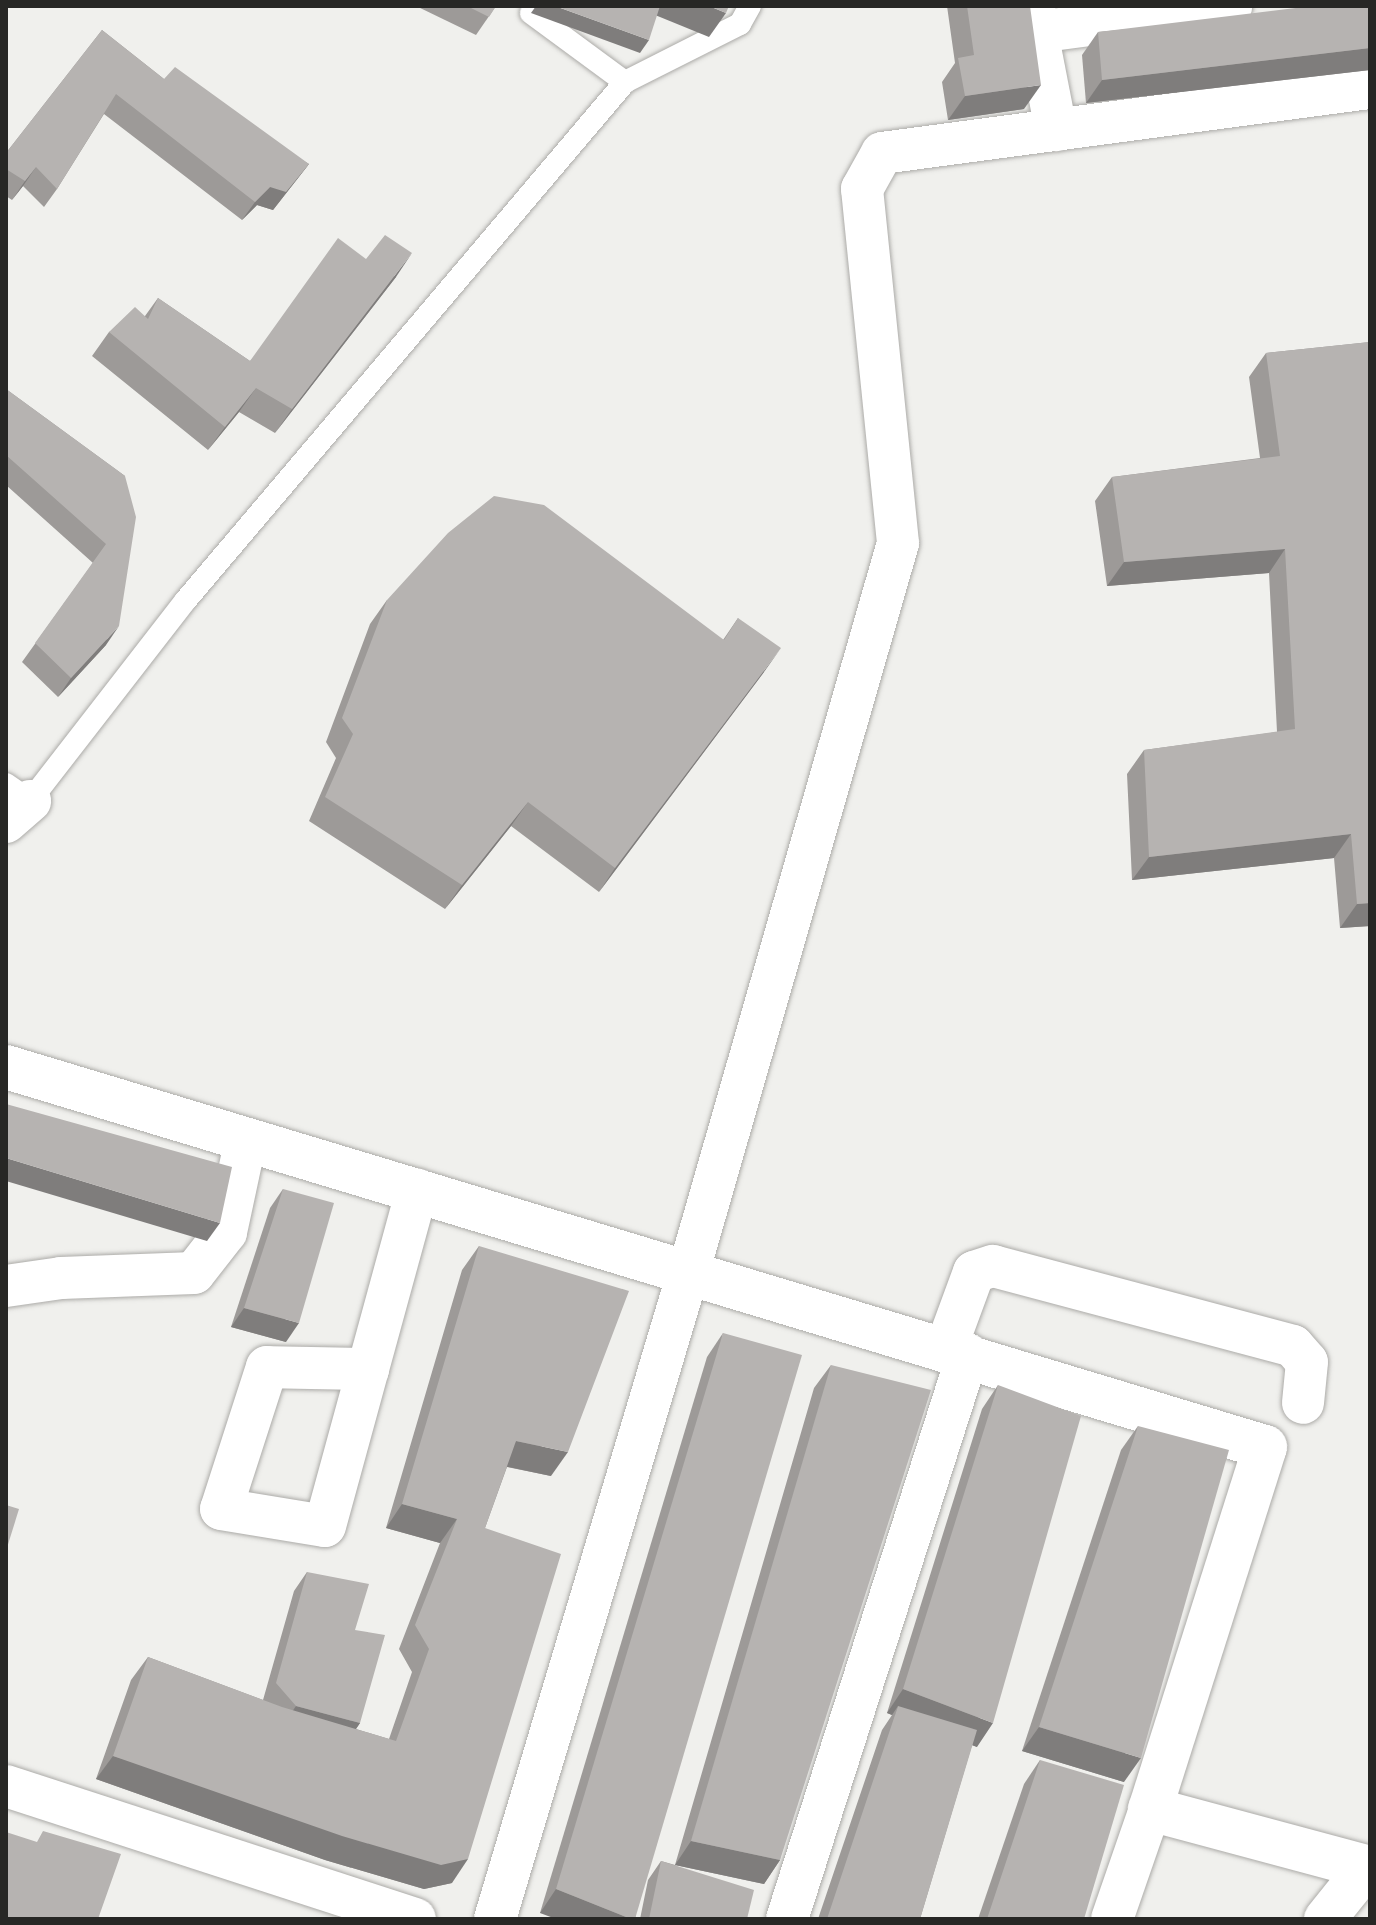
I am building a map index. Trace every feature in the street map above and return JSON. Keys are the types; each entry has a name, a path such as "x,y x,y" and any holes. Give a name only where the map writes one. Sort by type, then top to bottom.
{"street":[{"path":"1056,130 1035,19 1231,6"},
{"path":"495,1919 689,1270 898,543 862,189 882,153 1370,88"},
{"path":"6,1067 689,1270 1265,1447 1112,1919"},
{"path":"6,1286 61,1278 194,1273 226,1232 246,1139"},
{"path":"368,1369 417,1190"},
{"path":"787,1919 957,1351 974,1272 993,1266 1293,1346 1307,1362 1303,1403"},
{"path":"6,1786 415,1919"},
{"path":"1150,1809 1368,1868 1325,1919"}],"lane":[{"path":"14,802 625,82 740,24 750,6"},
{"path":"531,13 625,82"}],"building":[{"path":"467,6 496,6 489,17"},
{"path":"555,6 660,6 649,40"},
{"path":"709,6 729,6 726,13"},
{"path":"967,6 1030,6 1041,85 965,96 958,58 974,55"},
{"path":"1312,6 1370,6 1370,48 1102,80 1098,32"},
{"path":"102,30 164,79 175,67 309,164 286,192 270,187 255,202 116,94 57,189 36,167 25,181 6,169 6,153"},
{"path":"385,235 412,253 292,409 256,388 225,427 109,332 135,307 148,319 158,298 250,361 338,238 366,259"},
{"path":"1370,342 1370,903 1357,904 1351,834 1149,857 1144,750 1295,729 1285,549 1124,562 1112,477 1280,456 1266,353"},
{"path":"6,389 125,476 136,517 119,626 71,678 35,643 106,544 6,455"},
{"path":"494,496 544,505 724,640 738,618 781,648 615,868 528,802 462,885 325,797 353,734 342,718 387,600 448,533"},
{"path":"6,1104 232,1167 220,1223 6,1158"},
{"path":"283,1189 334,1203 299,1323 244,1308"},
{"path":"479,1246 629,1291 568,1452 516,1441 485,1528 561,1554 468,1859 441,1865 342,1836 113,1756 148,1657 282,1707 396,1741 429,1649 415,1625 457,1519 402,1504"},
{"path":"723,1333 802,1355 635,1919 631,1919 556,1889"},
{"path":"831,1365 931,1390 780,1860 691,1841"},
{"path":"998,1385 1081,1416 993,1723 903,1689"},
{"path":"1138,1426 1229,1450 1141,1758 1039,1727"},
{"path":"6,1505 19,1509 6,1551"},
{"path":"307,1572 369,1584 355,1630 385,1635 360,1723 296,1706 276,1683"},
{"path":"898,1706 977,1730 920,1919 827,1919"},
{"path":"1040,1760 1124,1785 1084,1919 987,1919"},
{"path":"43,1831 121,1854 98,1919 6,1919 6,1832 37,1842"},
{"path":"661,1861 754,1890 747,1919 649,1919"}]}
